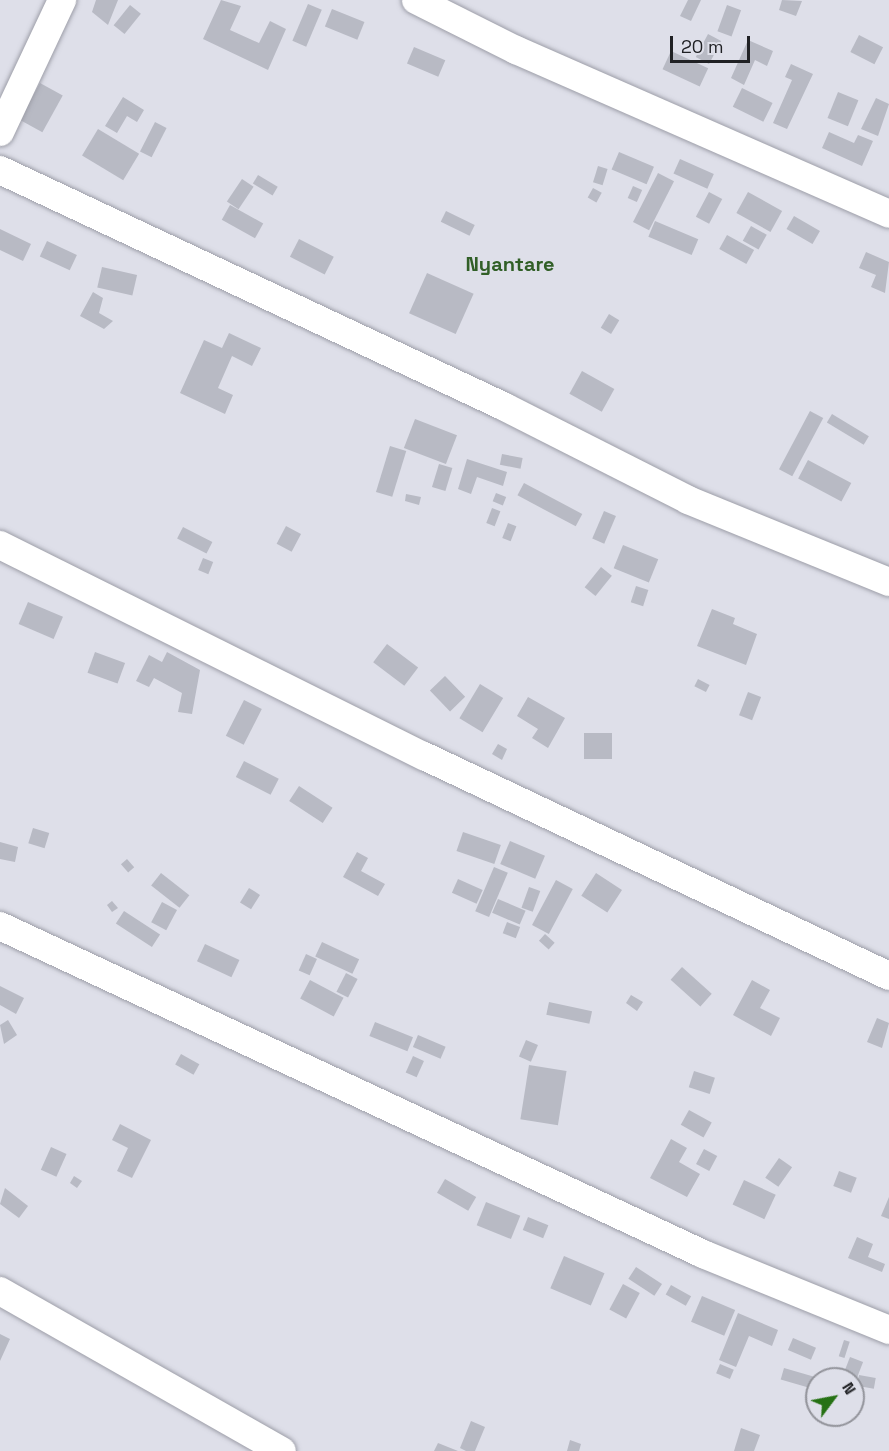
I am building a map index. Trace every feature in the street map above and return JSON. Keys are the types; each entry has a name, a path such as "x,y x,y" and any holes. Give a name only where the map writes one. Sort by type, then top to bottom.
{"street":[{"path":"0,132 62,0"},
{"path":"416,0 516,50 889,214"},
{"path":"0,170 505,407 688,500 889,582"},
{"path":"0,545 424,756 889,976"},
{"path":"0,926 703,1254 889,1330"},
{"path":"0,1291 282,1451"}],"building":[{"path":"96,0 118,0 108,25 92,12"},
{"path":"221,0 241,6 230,30 259,43 270,21 286,29 268,70 203,39"},
{"path":"688,0 701,0 691,21 680,16"},
{"path":"782,0 802,1 796,16 779,10"},
{"path":"308,4 322,10 306,47 292,41"},
{"path":"130,5 141,14 125,34 114,25"},
{"path":"727,5 741,10 732,36 717,31"},
{"path":"332,9 364,22 357,40 325,27"},
{"path":"708,34 721,41 709,64 696,57"},
{"path":"859,35 883,47 874,64 850,52"},
{"path":"748,40 773,51 767,66 755,60 744,85 731,78"},
{"path":"414,47 445,60 438,77 407,64"},
{"path":"671,51 708,68 700,86 663,69"},
{"path":"791,64 813,74 787,129 773,123 792,80 785,77"},
{"path":"40,83 63,96 42,132 20,120"},
{"path":"742,88 773,103 763,122 733,107"},
{"path":"838,92 858,100 848,126 828,118"},
{"path":"123,97 144,110 137,122 127,116 117,133 105,126"},
{"path":"876,98 889,104 878,136 861,129"},
{"path":"155,122 167,128 152,157 140,151"},
{"path":"98,129 139,154 123,180 82,156"},
{"path":"829,132 854,143 858,135 873,141 862,166 822,148"},
{"path":"619,152 654,167 647,184 612,169"},
{"path":"680,159 714,174 707,189 673,174"},
{"path":"598,166 608,169 603,185 593,182"},
{"path":"658,173 674,181 649,230 633,222"},
{"path":"258,175 278,187 273,195 253,184"},
{"path":"242,179 254,187 239,209 227,201"},
{"path":"633,186 642,190 637,202 628,198"},
{"path":"593,188 602,193 596,202 588,198"},
{"path":"709,192 722,199 709,224 696,217"},
{"path":"748,192 782,211 770,232 736,213"},
{"path":"230,205 263,223 255,238 222,220"},
{"path":"446,211 475,225 470,236 441,222"},
{"path":"794,216 820,231 812,244 786,229"},
{"path":"655,221 698,239 692,255 648,237"},
{"path":"751,226 767,235 759,250 743,241"},
{"path":"0,229 31,244 23,261 0,250"},
{"path":"727,235 754,250 746,264 719,249"},
{"path":"299,239 334,257 325,275 290,257"},
{"path":"47,241 77,255 70,270 40,256"},
{"path":"866,252 889,262 885,293 871,287 876,275 859,268"},
{"path":"102,267 137,275 132,296 97,287"},
{"path":"427,273 474,294 456,334 409,313"},
{"path":"93,292 103,298 99,313 113,321 104,329 80,316"},
{"path":"609,314 619,320 611,334 601,328"},
{"path":"229,333 261,348 252,366 232,356 218,388 233,395 225,414 180,393 204,340 222,348"},
{"path":"582,371 614,389 602,412 569,394"},
{"path":"810,411 823,418 792,476 779,469"},
{"path":"832,414 869,436 864,445 827,423"},
{"path":"415,419 457,435 446,464 404,448"},
{"path":"390,446 406,451 392,497 376,492"},
{"path":"502,454 523,458 521,469 500,465"},
{"path":"467,459 507,472 503,486 477,477 471,494 458,489"},
{"path":"808,460 851,483 841,502 798,479"},
{"path":"439,464 452,468 445,491 432,487"},
{"path":"524,483 582,514 576,526 517,495"},
{"path":"496,493 506,497 503,505 493,501"},
{"path":"406,494 421,497 419,505 405,501"},
{"path":"492,508 500,511 495,526 486,523"},
{"path":"604,511 616,516 604,544 592,539"},
{"path":"508,523 516,526 511,541 502,538"},
{"path":"286,526 301,534 292,552 277,544"},
{"path":"183,527 212,542 207,554 177,539"},
{"path":"623,545 658,559 649,582 614,568"},
{"path":"203,558 213,562 208,574 198,570"},
{"path":"601,567 612,576 596,596 585,587"},
{"path":"636,586 648,590 643,606 631,602"},
{"path":"28,602 63,617 54,639 19,624"},
{"path":"712,609 735,618 733,624 757,634 746,665 697,646"},
{"path":"387,644 418,667 404,686 373,662"},
{"path":"95,652 125,663 118,684 87,673"},
{"path":"167,652 200,670 192,714 178,712 182,693 154,678 149,687 136,681 149,655 162,662"},
{"path":"445,676 465,697 450,711 430,691"},
{"path":"698,679 710,685 706,692 694,686"},
{"path":"480,684 503,698 483,732 459,718"},
{"path":"748,692 761,697 752,720 739,715"},
{"path":"528,697 565,718 548,748 532,738 538,729 517,716"},
{"path":"244,700 262,709 244,745 226,736"},
{"path":"584,733 612,733 612,759 584,759"},
{"path":"498,744 507,749 502,760 492,754"},
{"path":"244,761 279,779 271,795 236,777"},
{"path":"299,786 333,808 323,823 289,801"},
{"path":"33,828 49,833 45,848 28,843"},
{"path":"463,832 501,845 494,864 456,851"},
{"path":"510,841 545,856 535,879 500,864"},
{"path":"0,842 18,847 15,862 0,859"},
{"path":"357,852 368,858 361,871 385,884 378,896 343,877"},
{"path":"127,859 134,867 128,873 121,864"},
{"path":"494,867 508,873 489,917 475,911"},
{"path":"161,873 189,895 180,908 151,886"},
{"path":"596,873 622,890 607,913 581,896"},
{"path":"458,879 483,890 477,904 452,893"},
{"path":"556,880 573,889 549,934 532,925"},
{"path":"529,887 540,891 533,912 521,908"},
{"path":"249,888 260,895 251,909 240,902"},
{"path":"498,899 526,911 520,925 492,913"},
{"path":"112,901 118,908 112,912 107,905"},
{"path":"162,902 177,910 166,930 151,922"},
{"path":"124,911 160,934 152,947 116,924"},
{"path":"507,922 520,927 516,938 503,933"},
{"path":"545,934 555,943 549,949 539,941"},
{"path":"322,942 359,959 352,974 315,957"},
{"path":"205,944 239,960 231,977 197,961"},
{"path":"306,954 317,959 310,975 299,970"},
{"path":"682,967 712,994 700,1006 671,980"},
{"path":"346,973 358,979 348,998 336,992"},
{"path":"310,980 344,998 334,1016 300,999"},
{"path":"752,980 770,990 760,1008 780,1018 771,1036 733,1015"},
{"path":"0,986 24,998 16,1014 0,1005"},
{"path":"631,995 643,1002 637,1011 626,1003"},
{"path":"549,1002 592,1011 589,1024 546,1015"},
{"path":"877,1018 889,1023 882,1048 867,1042"},
{"path":"8,1020 17,1035 4,1044 0,1025"},
{"path":"375,1022 413,1037 407,1051 369,1036"},
{"path":"418,1035 446,1047 441,1059 413,1047"},
{"path":"526,1040 538,1045 531,1062 519,1057"},
{"path":"181,1054 199,1064 194,1075 175,1064"},
{"path":"413,1056 424,1061 417,1077 406,1072"},
{"path":"529,1065 567,1071 558,1125 520,1119"},
{"path":"694,1071 715,1078 710,1094 689,1087"},
{"path":"689,1110 712,1123 703,1137 681,1125"},
{"path":"120,1124 151,1140 132,1178 117,1171 128,1148 112,1140"},
{"path":"671,1139 687,1148 679,1162 700,1174 687,1197 650,1178"},
{"path":"51,1147 67,1154 56,1177 41,1170"},
{"path":"704,1149 717,1156 709,1171 696,1164"},
{"path":"779,1158 792,1167 778,1187 765,1178"},
{"path":"839,1171 857,1178 851,1193 833,1186"},
{"path":"74,1176 82,1181 77,1188 70,1183"},
{"path":"445,1179 476,1197 468,1211 437,1193"},
{"path":"744,1180 776,1195 764,1219 733,1204"},
{"path":"5,1188 28,1206 19,1218 0,1204"},
{"path":"889,1197 889,1219 881,1216"},
{"path":"486,1202 520,1216 511,1239 477,1225"},
{"path":"528,1217 548,1225 543,1238 523,1230"},
{"path":"857,1237 873,1244 868,1257 885,1264 882,1272 848,1258"},
{"path":"564,1256 605,1273 591,1305 550,1288"},
{"path":"636,1267 662,1284 654,1296 628,1279"},
{"path":"623,1284 640,1293 626,1319 609,1310"},
{"path":"671,1285 691,1296 686,1306 666,1295"},
{"path":"702,1296 735,1310 724,1336 691,1322"},
{"path":"738,1313 778,1330 772,1346 749,1336 736,1367 719,1360"},
{"path":"0,1334 10,1339 0,1361"},
{"path":"793,1338 816,1348 811,1360 788,1350"},
{"path":"844,1340 850,1342 844,1358 839,1356"},
{"path":"850,1357 863,1362 861,1367 846,1367"},
{"path":"720,1364 734,1370 730,1379 716,1373"},
{"path":"784,1368 805,1374 805,1387 781,1380"},
{"path":"865,1376 876,1378 874,1389 865,1387"},
{"path":"471,1421 485,1427 475,1451 466,1451 460,1448"},
{"path":"741,1428 760,1435 754,1451 734,1451"},
{"path":"570,1440 581,1444 579,1451 567,1451"},
{"path":"438,1443 458,1451 434,1451"}],"district":[{"name":"Nyantare","path":"510,264"}]}
